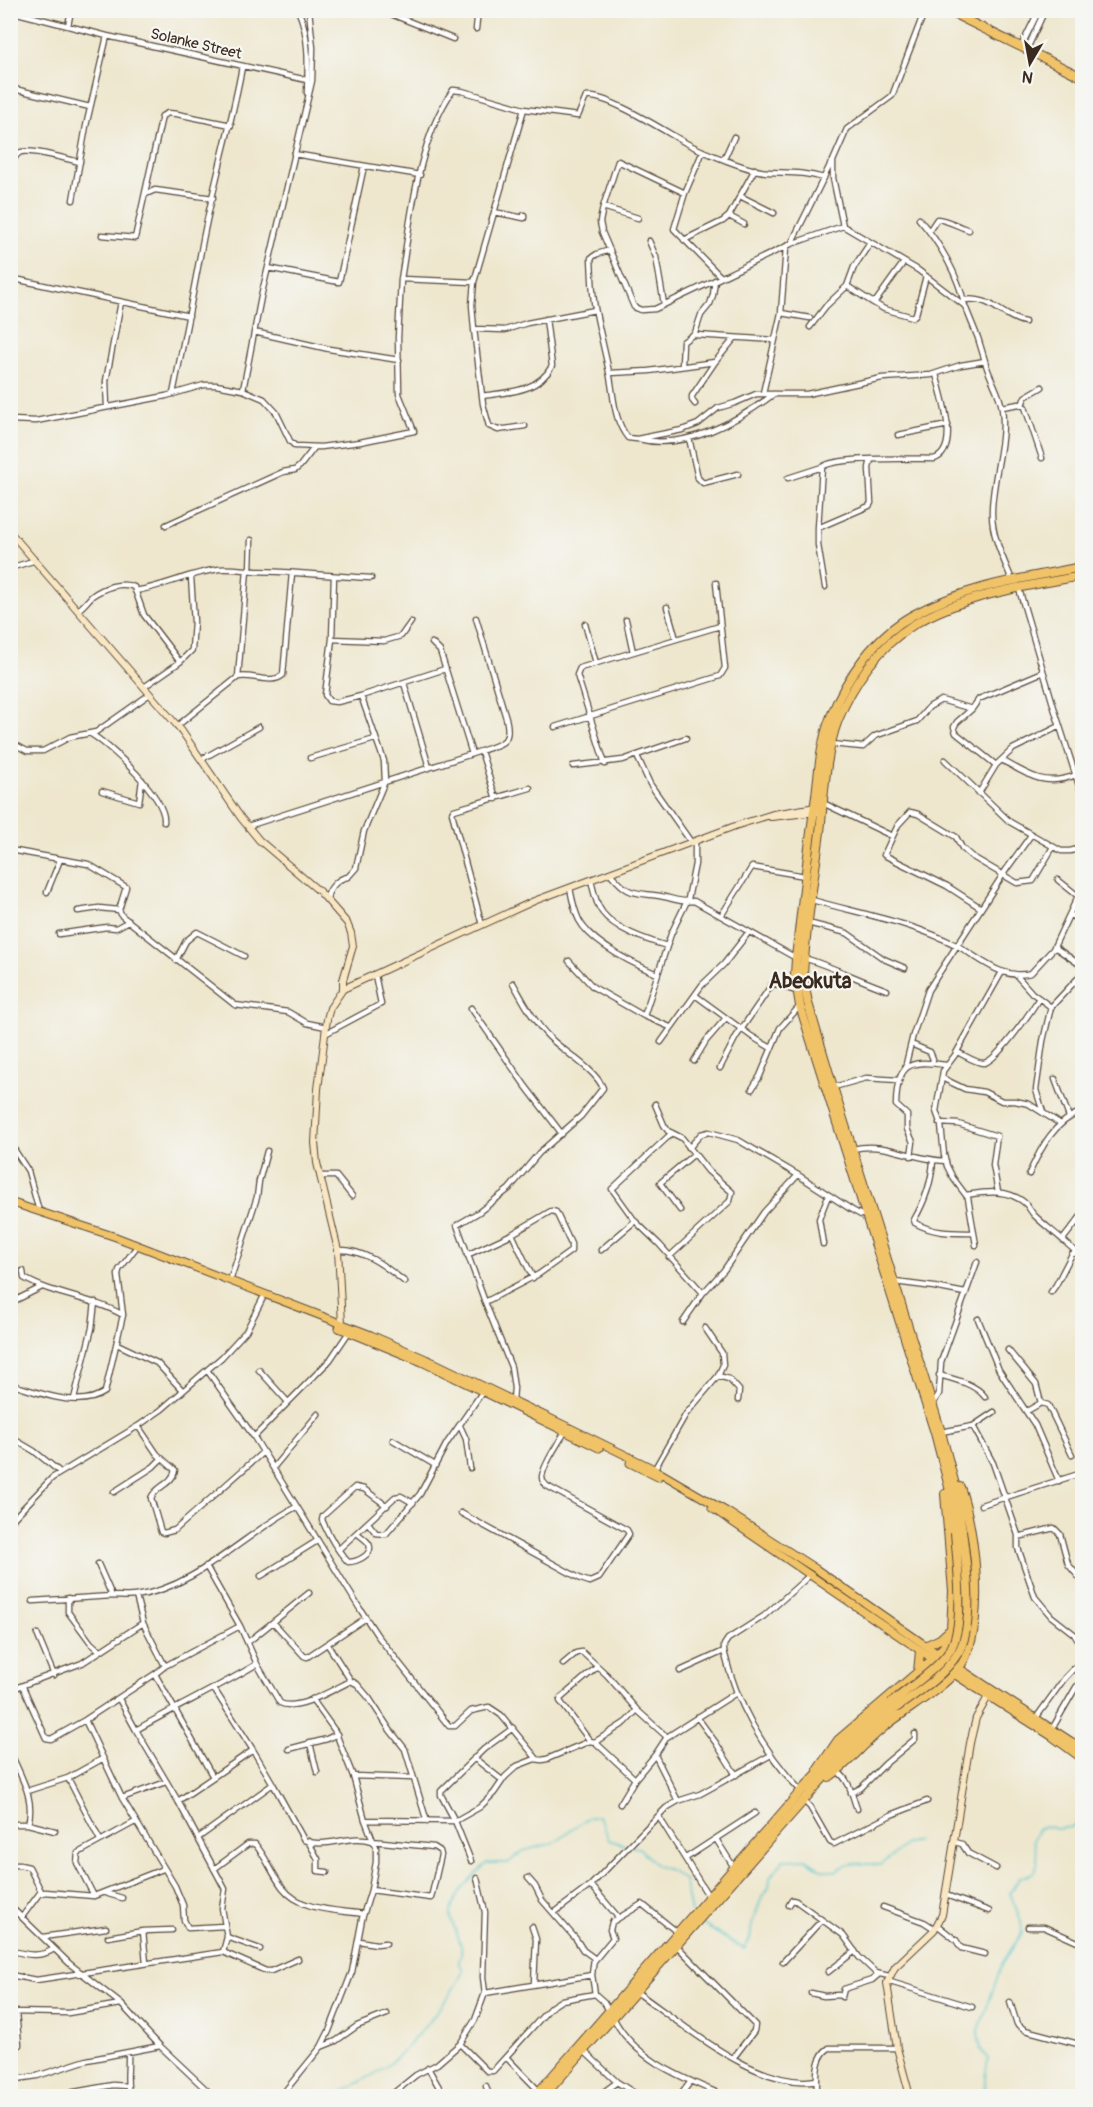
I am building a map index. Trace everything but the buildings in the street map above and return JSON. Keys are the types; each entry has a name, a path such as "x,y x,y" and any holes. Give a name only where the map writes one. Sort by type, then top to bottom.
{"highway":[{"path":"946,10 1083,71"},
{"path":"956,10 1083,77"},
{"path":"611,2014 676,1945 709,1896 801,1791 816,1781 894,1706 939,1675 964,1642 968,1620 959,1531 941,1432 808,1003 800,958 812,900 823,742 831,717 849,680 884,636 911,616 956,595 1012,580 1083,567"},
{"path":"1083,576 981,597 938,613 913,625 889,643 868,667 838,720 831,744 805,876 798,992 800,1006 946,1460 966,1504 977,1588 974,1630 968,1653 968,1678 988,1695 1083,1758"},
{"path":"539,2095 611,2014 678,1932 695,1917 804,1801 816,1781 823,1760 838,1740 936,1657 945,1645 951,1629 953,1591 946,1460"},
{"path":"918,1672 924,1648 951,1629"},
{"path":"816,1781 838,1772 846,1761 883,1728 956,1670 968,1653"},
{"path":"936,1657 1083,1749"},
{"path":"932,1691 968,1678"}],"main road":[{"path":"10,1205 39,1211 422,1362 654,1470 739,1519 936,1657"},
{"path":"10,1205 230,1281 391,1343 513,1401 566,1432 685,1492 730,1519 810,1575 924,1648"}],"street":[{"path":"68,26 71,10"},
{"path":"298,10 306,32 306,102"},
{"path":"243,390 268,268 312,81 314,62 309,10"},
{"path":"381,10 453,39"},
{"path":"476,29 478,10"},
{"path":"791,244 847,129 892,96 925,10"},
{"path":"1024,46 1039,10"},
{"path":"1024,46 1045,10"},
{"name":"Solanke Street","path":"10,11 107,36 307,80"},
{"path":"73,200 90,107 107,36"},
{"path":"173,393 242,67"},
{"path":"10,88 90,107"},
{"path":"10,420 36,421 204,385 243,390 264,399 272,406 290,441 295,446 314,448 414,431 399,394 401,279 427,144 453,90 524,108 578,116 586,97 592,96 627,110 703,151 724,159 767,172 806,172 824,178"},
{"path":"524,108 474,282 472,304 485,419 494,430 525,426"},
{"path":"102,235 135,238 162,116 168,113 177,114 231,125"},
{"path":"724,159 734,137"},
{"path":"703,151 674,225 675,232 721,277"},
{"path":"10,170 20,152 32,152 80,162"},
{"path":"294,153 420,175"},
{"path":"685,193 618,161 600,222 602,232 634,307 648,311 791,244 843,226"},
{"path":"833,161 832,178 843,226 904,262 965,303 986,301 996,306 1012,320 1025,322"},
{"path":"268,268 339,282 364,166"},
{"path":"684,240 729,216 755,169"},
{"path":"146,194 155,190 213,198"},
{"path":"740,196 774,213"},
{"path":"603,207 638,218"},
{"path":"494,212 524,218 524,215"},
{"path":"729,216 744,224"},
{"path":"919,219 929,231 959,282 1002,407 998,468 992,512 993,526 1012,580"},
{"path":"929,231 937,219 969,230"},
{"path":"649,242 656,257 664,304"},
{"path":"810,327 826,306 847,286 854,267 870,243"},
{"path":"763,393 781,313 786,248"},
{"path":"610,250 591,258 595,310 610,373 616,413 621,431 628,438 657,443 689,438 734,421 774,394"},
{"path":"872,302 881,296 904,262"},
{"path":"847,286 884,309 913,317 916,314 926,276"},
{"path":"10,278 189,316"},
{"path":"401,279 474,282"},
{"path":"682,366 683,342 695,333 701,315 710,304 714,295 715,280"},
{"path":"107,407 106,381 121,302"},
{"path":"474,329 505,330 546,319 595,310"},
{"path":"781,313 810,318"},
{"path":"482,396 528,388 542,380 552,366 546,319"},
{"path":"254,332 329,349 399,360"},
{"path":"695,333 696,335 734,339 775,340"},
{"path":"695,404 692,400 693,396 715,362 734,339"},
{"path":"610,373 650,371 715,362"},
{"path":"637,439 698,424 718,408 763,393 807,394 882,378 936,374 961,365 985,362"},
{"path":"789,478 824,464 840,461 941,457 947,449 948,425 936,374"},
{"path":"1042,387 1025,397 1022,405 1030,421 1042,459"},
{"path":"1002,407 1022,405"},
{"path":"898,435 948,425"},
{"path":"689,438 698,478 703,483 738,474"},
{"path":"166,525 283,472 295,470 314,448"},
{"path":"818,528 869,506 871,503 869,468 871,459"},
{"path":"822,466 818,545 825,587"},
{"path":"10,532 177,726 259,840 327,901 347,923 351,933 351,956 343,980 343,990"},
{"path":"238,677 251,540"},
{"path":"10,568 36,560"},
{"path":"135,591 161,587 185,576 191,578 218,570 372,578"},
{"path":"177,726 238,677 270,679 281,678 284,675 292,573"},
{"path":"334,576 333,639 325,695 327,699 338,702 445,669"},
{"path":"144,687 180,662 192,650 191,578"},
{"path":"555,727 720,676 725,668 716,584"},
{"path":"78,610 91,597 114,586 130,585 135,591 144,615 180,662"},
{"path":"1019,589 1083,795"},
{"path":"667,606 676,639"},
{"path":"248,826 472,754 504,741 508,737 509,730 476,618"},
{"path":"626,620 633,652"},
{"path":"333,639 384,641 401,636 411,622"},
{"path":"585,624 596,663"},
{"path":"605,764 577,675 580,668 720,626"},
{"path":"432,643 440,651 472,754"},
{"path":"996,765 954,731 957,722 972,710 979,699 1043,672"},
{"path":"404,683 429,767"},
{"path":"10,742 27,751 43,751 70,737 91,734 108,725 150,694"},
{"path":"327,901 326,897 330,888 342,878 348,877 356,868 364,831 385,781 384,761 361,696"},
{"path":"831,744 863,747 875,736 917,721 929,707 941,700 972,710"},
{"path":"101,740 108,725"},
{"path":"979,793 996,765 1013,749 1060,726"},
{"path":"202,759 259,727"},
{"path":"91,734 101,740 142,780 162,809 165,816 164,822"},
{"path":"573,766 605,764 637,756 686,738"},
{"path":"310,758 375,739"},
{"path":"481,751 496,798"},
{"path":"637,756 650,784 693,841 693,881 687,902 667,946 644,1016"},
{"path":"945,760 1010,822 1031,836 1053,847 1070,851 1083,848"},
{"path":"1002,760 1018,770 1045,781 1055,782 1076,775"},
{"path":"102,791 139,801 142,780"},
{"path":"482,925 452,813 454,810 530,788"},
{"path":"342,1324 338,1250 320,1176 315,1127 325,1031 330,1008 343,990 496,918 693,841 773,814 819,808 892,836"},
{"path":"981,908 947,886 884,855 898,825 910,812 918,814 956,837 962,848 971,856 1017,884 1033,881 1053,847"},
{"path":"911,1156 914,1142 907,1129 907,1115 896,1105 898,1080 905,1068 928,990 1031,836"},
{"path":"10,850 60,861 88,864 123,884 126,892 119,913 235,1005 288,1011 325,1031"},
{"path":"47,892 60,861"},
{"path":"721,916 752,867 805,876"},
{"path":"610,873 620,885 633,893 687,902 694,901 748,933 800,958 840,970 887,990"},
{"path":"591,880 598,904 605,915 638,937 667,946"},
{"path":"812,900 890,919 957,946 1002,972 1016,975 1031,973 1053,949 1078,896 1058,880"},
{"path":"570,888 579,920 588,931 614,953 657,974"},
{"path":"78,911 99,908 119,910"},
{"path":"1070,914 1083,924"},
{"path":"59,934 107,927 116,928 129,921"},
{"path":"808,923 847,933 884,959 905,968"},
{"path":"176,960 186,941 197,932 244,956"},
{"path":"661,1042 708,978 724,964 748,933"},
{"path":"1053,949 1060,950 1083,966"},
{"path":"569,961 593,987 644,1016 670,1027"},
{"path":"976,1245 966,1195 953,1178 946,1161 936,1111 946,1065 957,1052 1002,972"},
{"path":"1043,1112 1036,1090 1043,1041 1051,1007 1083,974"},
{"path":"325,1031 381,1004 375,975"},
{"path":"1016,975 1051,1007"},
{"path":"343,980 351,985"},
{"path":"513,983 538,1025 597,1078 603,1087 603,1090 581,1116 539,1153 509,1189 479,1212 457,1225 511,1367 513,1401"},
{"path":"720,1068 741,1030 773,983 798,992"},
{"path":"695,995 741,1030 771,1048"},
{"path":"957,1052 981,1063 988,1061 1005,1045 1039,998"},
{"path":"753,1089 780,1028 800,1006"},
{"path":"471,1008 562,1134"},
{"path":"694,1061 706,1041 726,1018"},
{"path":"911,1044 930,1052 932,1063"},
{"path":"905,1068 914,1063 946,1065"},
{"path":"833,1087 866,1078 898,1080"},
{"path":"942,1078 965,1089 984,1092 1002,1101 1029,1104 1059,1123"},
{"path":"1055,1079 1069,1117"},
{"path":"655,1104 664,1125 681,1138 693,1155 733,1195 730,1201 669,1257"},
{"path":"1029,1174 1036,1158 1059,1123 1083,1111"},
{"path":"939,1123 958,1124 997,1136 993,1165 999,1192"},
{"path":"688,1148 701,1134 709,1132 738,1140 861,1215 867,1214"},
{"path":"672,1133 612,1189 635,1221 703,1293"},
{"path":"10,1143 28,1171 39,1211"},
{"path":"853,1149 881,1146 911,1156 946,1161"},
{"path":"230,1281 257,1197 267,1151"},
{"path":"680,1210 660,1183 693,1155"},
{"path":"933,1160 929,1190 914,1220 915,1223 941,1233 974,1233"},
{"path":"683,1322 703,1293 724,1270 764,1212 798,1175"},
{"path":"320,1176 336,1176 352,1196"},
{"path":"966,1195 999,1192 1019,1198 1028,1206 1032,1214 1080,1255"},
{"path":"823,1244 819,1219 828,1196"},
{"path":"467,1255 512,1234 551,1211 556,1212 564,1225 571,1244 571,1251 533,1278 485,1302"},
{"path":"1064,1241 1083,1215"},
{"path":"601,1250 635,1221"},
{"path":"512,1234 533,1278"},
{"path":"10,1384 60,1398 93,1397 105,1392 123,1314 119,1270 135,1249"},
{"path":"338,1250 348,1250 371,1258 405,1282"},
{"path":"1051,1292 1072,1254 1080,1255"},
{"path":"933,1403 939,1394 941,1362 977,1262"},
{"path":"23,1271 24,1278 42,1287 106,1305 123,1314"},
{"path":"895,1282 965,1293"},
{"path":"10,1303 42,1287"},
{"path":"10,1522 46,1482 161,1410 207,1370 240,1339 263,1298"},
{"path":"74,1399 92,1328 95,1302"},
{"path":"978,1318 999,1371 1027,1411 1040,1435 1059,1481"},
{"path":"654,1470 686,1414 718,1376 723,1365 722,1353 705,1328"},
{"path":"254,1437 287,1401 330,1360 349,1332"},
{"path":"117,1344 157,1363 183,1391"},
{"path":"1008,1350 1036,1384 1041,1403"},
{"path":"207,1370 254,1437 366,1617 449,1726 454,1726 471,1711 489,1707 496,1710 513,1728 537,1759"},
{"path":"259,1370 287,1401"},
{"path":"939,1375 968,1385 982,1392 985,1397"},
{"path":"718,1376 729,1379 739,1390 738,1400"},
{"path":"368,1523 376,1533 386,1534 420,1494 435,1465 483,1391"},
{"path":"1027,1411 1041,1403 1048,1404 1072,1455"},
{"path":"941,1432 973,1426 994,1412"},
{"path":"273,1468 318,1414"},
{"path":"138,1426 161,1459 175,1470 173,1478 153,1493 151,1498 161,1532 168,1533 175,1530 263,1452"},
{"path":"460,1426 466,1439 470,1468"},
{"path":"973,1426 993,1463 1035,1597 1052,1616 1074,1634 1080,1644 1080,1658 1074,1669 1036,1718"},
{"path":"461,1513 581,1579 590,1582 599,1578 629,1534 627,1530 543,1482 542,1477 545,1470 566,1432"},
{"path":"10,1437 34,1451 60,1472"},
{"path":"393,1440 435,1465"},
{"path":"114,1492 148,1471 161,1459"},
{"path":"981,1505 1083,1473"},
{"path":"357,1533 369,1544 369,1550 357,1562 348,1562 322,1520 323,1516 355,1487 379,1498 387,1506"},
{"path":"339,1549 398,1496 413,1503"},
{"path":"33,1601 136,1596 175,1584 296,1507"},
{"path":"1018,1537 1054,1528 1057,1530 1068,1564 1083,1581"},
{"path":"261,1576 317,1541"},
{"path":"98,1564 112,1596"},
{"path":"206,1566 240,1626 257,1665 280,1703 293,1706 312,1700 351,1681"},
{"path":"801,1791 771,1755 736,1693 724,1645 729,1639 764,1616 810,1575"},
{"path":"248,1642 309,1593"},
{"path":"136,1596 143,1623 165,1666"},
{"path":"69,1598 68,1612 100,1652"},
{"path":"273,1622 304,1656 311,1656 366,1617"},
{"path":"10,1690 82,1663 143,1623"},
{"path":"23,1687 46,1738 51,1739 119,1699 165,1666 240,1626"},
{"path":"37,1634 54,1675"},
{"path":"328,1645 351,1681 357,1684 369,1698 405,1749 427,1822"},
{"path":"563,1664 579,1651 587,1656 637,1710 667,1737"},
{"path":"680,1671 724,1651"},
{"path":"136,1730 257,1665"},
{"path":"597,1667 560,1701 593,1741 635,1779"},
{"path":"155,1674 213,1777"},
{"path":"1052,1729 1077,1686 1083,1686"},
{"path":"214,1689 253,1750 304,1839 308,1841 318,1858 318,1871 327,1872"},
{"path":"620,1804 635,1779 656,1755 667,1737 736,1693"},
{"path":"910,2097 897,2048 888,1999 888,1979 905,1956 936,1927 942,1915 973,1730 976,1718 988,1695"},
{"path":"119,1699 178,1801 225,1889 222,1908 227,1937 223,1952"},
{"path":"281,2097 321,2047 352,1972 376,1862 375,1848 353,1776 337,1734 312,1700"},
{"path":"365,1820 456,1821 480,1807 517,1766 537,1759 547,1759 593,1741 626,1722 637,1710"},
{"path":"697,1717 717,1743 736,1775"},
{"path":"85,1720 122,1798 178,1892 188,1928 224,1926"},
{"path":"471,1861 456,1821 441,1796 441,1791 474,1758 513,1728"},
{"path":"289,1749 337,1734"},
{"path":"851,1793 861,1788 915,1739 915,1734"},
{"path":"310,1743 317,1772"},
{"path":"178,1801 253,1750"},
{"path":"10,1751 12,1762 21,1771 27,1791 30,1811 28,1824"},
{"path":"656,1755 678,1801"},
{"path":"554,1913 591,1885 666,1808 678,1801 700,1794 771,1755"},
{"path":"474,1758 502,1780"},
{"path":"27,1791 68,1778 102,1759"},
{"path":"838,1772 844,1776 857,1809"},
{"path":"353,1776 413,1778"},
{"path":"68,1778 100,1840"},
{"path":"122,1798 166,1782"},
{"path":"198,1838 273,1784"},
{"path":"804,1801 810,1807 830,1842 834,1844 891,1815 927,1801"},
{"path":"686,1858 755,1813"},
{"path":"659,1817 709,1896"},
{"path":"94,1896 76,1858 78,1853 135,1822"},
{"path":"10,1824 28,1824 55,1831"},
{"path":"308,1841 319,1843 364,1838 372,1841 438,1848 441,1855 430,1898 371,1890"},
{"path":"716,1839 735,1869"},
{"path":"955,1842 962,1844 968,1853 996,1868"},
{"path":"214,1869 248,1844 255,1844 265,1856 283,1889 296,1900 316,1907 363,1914"},
{"path":"10,1866 20,1864 29,1867 42,1893"},
{"path":"22,1917 42,1893 94,1896 163,1869"},
{"path":"394,2095 416,2075 437,2064 460,2044 475,2019 485,1993 483,1977 485,1912 477,1878"},
{"path":"528,1878 542,1900 583,1950 594,1958 594,1961"},
{"path":"591,1885 618,1917"},
{"path":"103,1892 122,1898"},
{"path":"946,1895 989,1911"},
{"path":"789,1905 792,1900 796,1901 843,1935 855,1952 879,1974 972,2007"},
{"path":"678,1932 643,1904 618,1917 610,1927 614,1938 594,1961 592,1975 595,1994 604,2002 619,2030 636,2048 669,2070 725,2097"},
{"path":"10,1906 54,1948 121,2004 160,2046 213,2097"},
{"path":"883,1907 936,1927 956,1940 961,1948 985,1954"},
{"path":"783,1962 821,1921"},
{"path":"1028,1926 1044,1927 1083,1944"},
{"path":"43,1937 106,1928"},
{"path":"532,1928 536,1939 534,1984"},
{"path":"143,1930 146,1964"},
{"path":"108,1937 143,1930 172,1930"},
{"path":"227,1937 260,1948"},
{"path":"359,1941 386,1943"},
{"path":"676,1945 755,2025 754,2031 734,2057"},
{"path":"10,1950 36,1955 46,1954 54,1948"},
{"path":"10,1975 36,1980 223,1952 266,1971 298,1959"},
{"path":"828,1972 855,1952"},
{"path":"811,1994 842,1997 844,1989 872,1980 879,1974"},
{"path":"485,1993 592,1975"},
{"path":"635,1991 721,2052 772,2076 792,2082 817,2080"},
{"path":"460,2044 487,2071 493,2071 551,2007 562,2000 595,1994"},
{"path":"1010,2002 1017,2024 1025,2030 1083,2045"},
{"path":"10,2048 19,2045 13,2012 68,2013 121,2004"},
{"path":"321,2047 336,2041 357,2026 387,2014"},
{"path":"10,2080 45,2074 87,2060 160,2046"},
{"path":"581,2048 617,2082 639,2097"},
{"path":"817,2097 820,2056 829,2048 897,2048"},
{"path":"128,2053 127,2086 130,2097"},
{"path":"507,2058 539,2095"},
{"path":"428,2068 444,2097"},
{"path":"680,2097 691,2081"},
{"path":"598,2097 617,2082"},
{"path":"51,2097 112,2085 127,2086"},
{"path":"486,2086 489,2097"}],"waterway":[{"path":"985,2096 988,2059 981,2050 978,2033 1002,1964 1022,1933 1021,1921 1010,1893 1020,1877 1036,1869 1037,1859 1033,1841 1038,1829 1045,1826 1057,1829 1072,1827 1082,1815"},
{"path":"337,2096 395,2059 428,2022 457,1982 463,1971 459,1961 461,1944 452,1922 451,1910 464,1887 487,1863 508,1863 523,1851 553,1843 588,1818 598,1816 609,1840 627,1846"},
{"path":"700,1923 744,1949 750,1939 752,1924 762,1897 769,1888 770,1878 783,1860 806,1859 823,1870 836,1871 852,1864 881,1865 906,1844 918,1840"},
{"path":"632,1847 639,1848 657,1866 672,1871 684,1880 691,1912"}],"district":[{"name":"Abeokuta","path":"810,981"}]}
